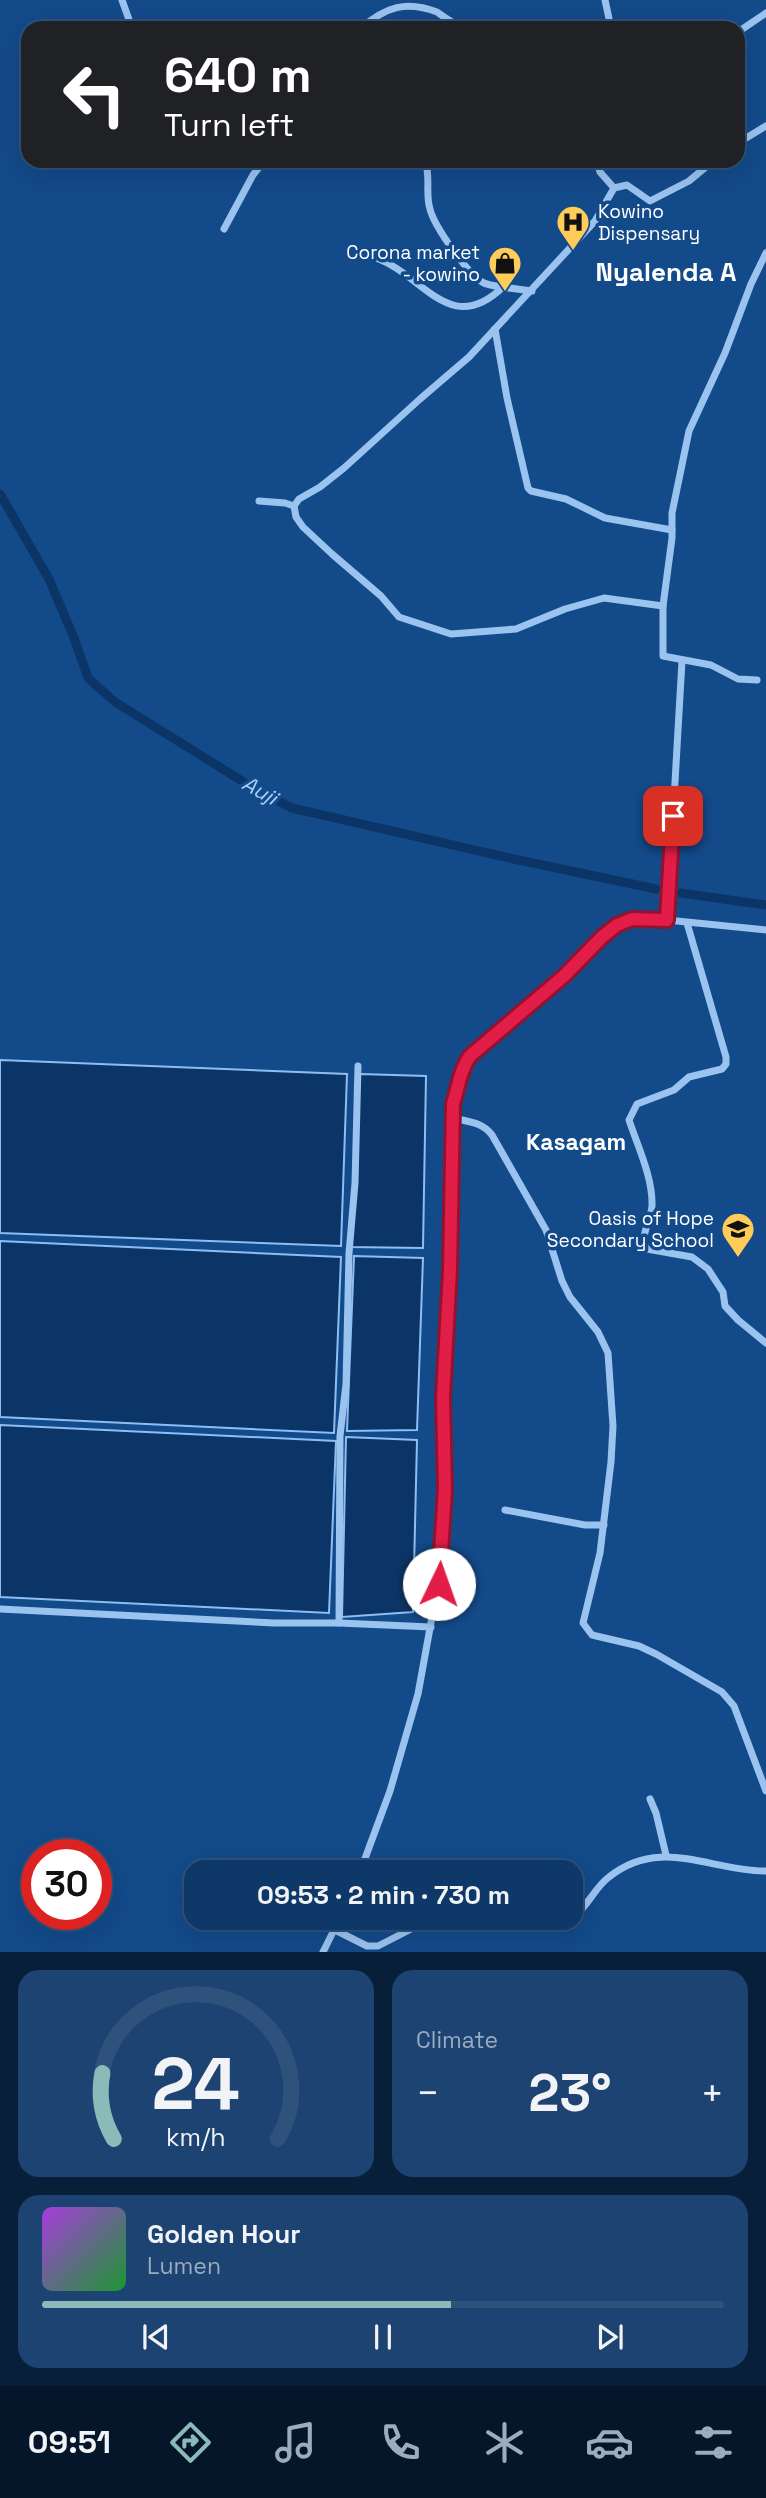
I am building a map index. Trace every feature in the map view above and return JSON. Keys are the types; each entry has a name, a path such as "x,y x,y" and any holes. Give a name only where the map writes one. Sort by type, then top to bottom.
{"street":[{"path":"122,0 130,21"},
{"path":"605,0 610,21"},
{"path":"370,21 388,7 406,2 425,6 450,21"},
{"path":"745,27 766,13"},
{"path":"745,139 766,126"},
{"path":"224,229 260,168"},
{"path":"427,168 430,210 439,230 472,274 489,285 532,291"},
{"path":"599,168 614,188"},
{"path":"663,606 604,598 565,609 516,629 451,634 399,617 382,596 303,527 296,517 294,506 299,499 344,468 419,399 449,376 532,291 595,220 614,188 627,185 650,201 689,181 705,168"},
{"path":"757,680 738,679 710,665 663,656 663,606 674,499 689,431 766,253"},
{"path":"376,258 392,264 425,290 453,306 466,307 483,303 503,286"},
{"path":"495,329 507,398 528,488 566,499 605,519 672,530"},
{"path":"259,501 294,506"},
{"path":"667,920 682,661"},
{"path":"364,1860 394,1779 418,1694 439,1584 445,1489 443,1397 450,1270 453,1104 465,1063 564,976 617,925 632,919 667,920 766,930"},
{"path":"687,923 726,1064 722,1069 689,1077 674,1090 637,1104 629,1121 650,1185 652,1208 645,1224 643,1243 647,1249 692,1257 708,1269 723,1292 725,1306 738,1321 766,1343"},
{"path":"339,1623 340,1436 346,1384 358,1066"},
{"path":"453,1118 480,1124 492,1135 540,1219 570,1297 598,1332 608,1353 613,1426 604,1525 583,1623 592,1635 639,1646 722,1692 734,1706 766,1791"},
{"path":"505,1510 585,1525 604,1525"},
{"path":"0,1609 274,1623 432,1626"},
{"path":"650,1799 666,1855"},
{"path":"583,1906 610,1876 629,1865 666,1855 736,1869 766,1871"},
{"path":"323,1952 335,1930 368,1946 378,1946 409,1930"}],"water":[{"path":"0,1060 347,1074 341,1246 0,1233"},
{"path":"360,1074 426,1076 423,1248 351,1247"},
{"path":"0,1241 341,1257 334,1433 0,1417"},
{"path":"354,1256 423,1258 417,1430 347,1431"},
{"path":"0,1425 336,1441 329,1613 0,1597"},
{"path":"346,1437 417,1440 413,1612 342,1617"}],"waterway":[{"name":"Auji","path":"0,494 49,579 88,678 115,702 250,786 292,808 656,889"},
{"name":"Auji","path":"681,893 766,905"}],"place":[{"name":"Kowino Dispensary","path":"573,252"},
{"name":"Corona market - kowino","path":"505,293"},
{"name":"Oasis of Hope Secondary School","path":"738,1259"}],"district":[{"name":"Nyalenda A","path":"666,272"},
{"name":"Kasagam","path":"576,1142"}],"route":[{"path":"439,1584 445,1489 443,1397 450,1270 453,1104 458,1083 470,1056 564,976 617,925 638,918 667,920 673,816"}]}
